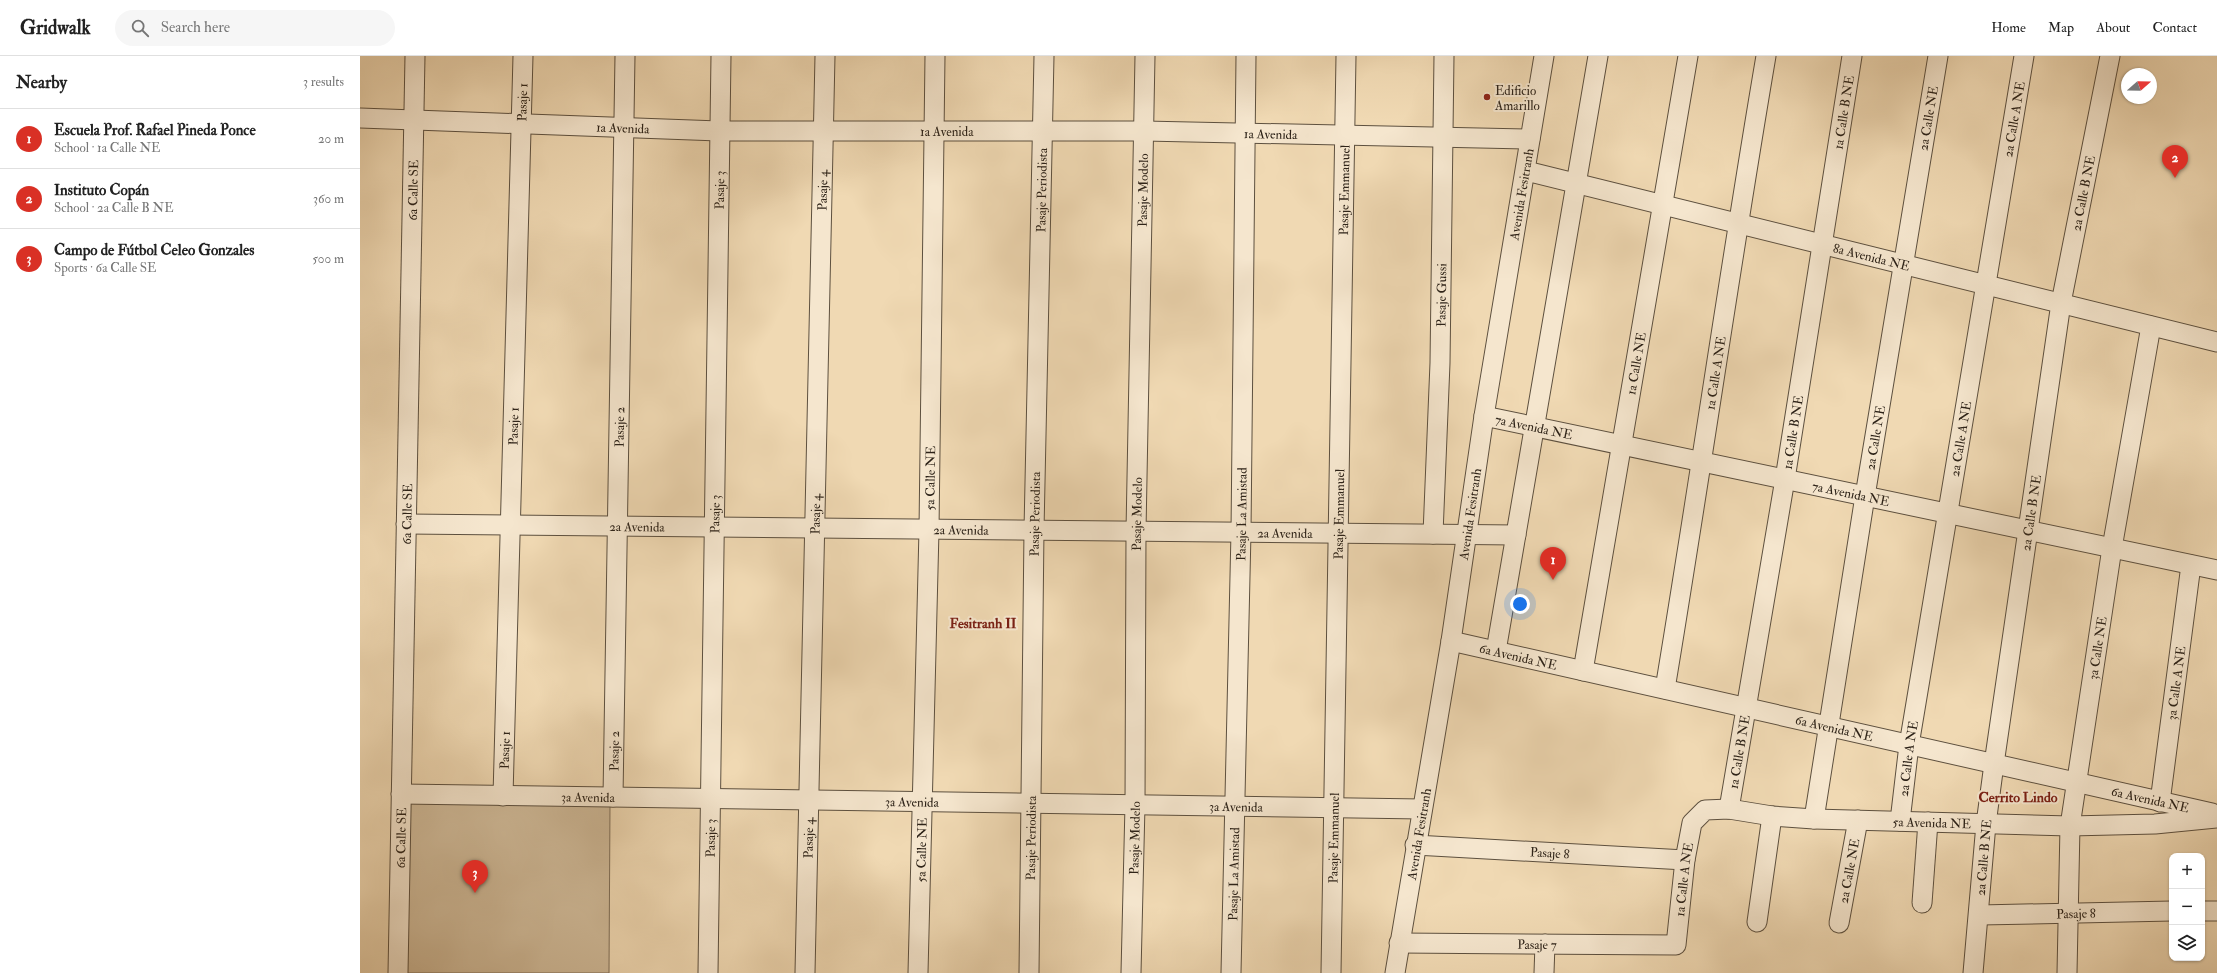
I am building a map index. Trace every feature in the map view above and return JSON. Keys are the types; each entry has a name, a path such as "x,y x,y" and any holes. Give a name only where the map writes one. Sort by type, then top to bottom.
{"street":[{"name":"6a Calle SE","path":"398,973 415,56"},
{"name":"Pasaje 1","path":"503,796 522,56"},
{"name":"Pasaje 2","path":"613,797 625,56"},
{"name":"Pasaje 3","path":"708,973 721,56"},
{"name":"Pasaje 4","path":"805,973 825,56"},
{"name":"5a Calle NE","path":"918,973 929,530 936,56"},
{"name":"Pasaje Periodista","path":"1029,973 1034,530 1044,56"},
{"name":"Pasaje Modelo","path":"1131,973 1135,805 1136,531 1145,56"},
{"name":"Pasaje La Amistad","path":"1231,973 1241,532 1246,56"},
{"name":"Pasaje Emmanuel","path":"1331,973 1346,56"},
{"name":"Pasaje Gussi","path":"1433,534 1440,355 1444,56"},
{"name":"Avenida Fesitranh","path":"1395,973 1415,845 1451,641 1484,416 1544,56"},
{"path":"1496,651 1598,56"},
{"name":"1a Calle NE","path":"1583,671 1688,56"},
{"name":"1a Calle A NE","path":"1665,689 1703,462 1737,223 1766,56"},
{"name":"1a Calle B NE","path":"1729,809 1785,479 1821,244 1852,56"},
{"name":"2a Calle NE","path":"1814,819 1830,727 1865,496 1938,56"},
{"name":"2a Calle A NE","path":"1900,821 1909,745 1949,514 2024,56"},
{"name":"2a Calle B NE","path":"1973,973 1980,915 1986,824 2061,303 2110,56"},
{"name":"1a Avenida","path":"362,118 624,129 719,131 1144,131 1530,139"},
{"name":"8a Avenida NE","path":"1526,171 2217,342"},
{"name":"3a Calle NE","path":"2067,973 2070,826 2112,548 2151,326"},
{"name":"7a Avenida NE","path":"1484,416 2217,570"},
{"name":"2a Avenida","path":"406,524 1516,535"},
{"name":"3a Calle A NE","path":"2160,802 2191,565"},
{"name":"6a Avenida NE","path":"1451,641 2217,815"},
{"name":"3a Avenida","path":"401,794 1422,809"},
{"name":"5a Avenida NE","path":"1698,815 1705,810 1729,809 1772,816 1814,819 2070,826 2154,824 2217,818"},
{"name":"1a Calle A NE","path":"1676,945 1684,860 1692,823 1698,815"},
{"path":"1757,922 1772,816"},
{"name":"2a Calle NE","path":"1839,923 1858,820"},
{"path":"1922,903 1928,822"},
{"name":"Pasaje 8","path":"1415,845 1684,860"},
{"path":"2205,911 2217,910"},
{"name":"Pasaje 8","path":"1980,915 2169,912"},
{"name":"Pasaje 7","path":"1399,942 1676,945"},
{"path":"1544,973 1545,944"}],"shaded area":[{"path":"401,798 610,804 609,973 398,973"}],"place":[{"name":"Edificio Amarillo","path":"1487,97"},
{"name":"Instituto Copán","path":"2175,178"},
{"name":"Escuela Prof. Rafael Pineda Ponce","path":"1553,580"},
{"name":"Campo de Fútbol Celeo Gonzales","path":"475,893"}],"district":[{"name":"Fesitranh II","path":"983,623"},
{"name":"Cerrito Lindo","path":"2018,797"}]}
